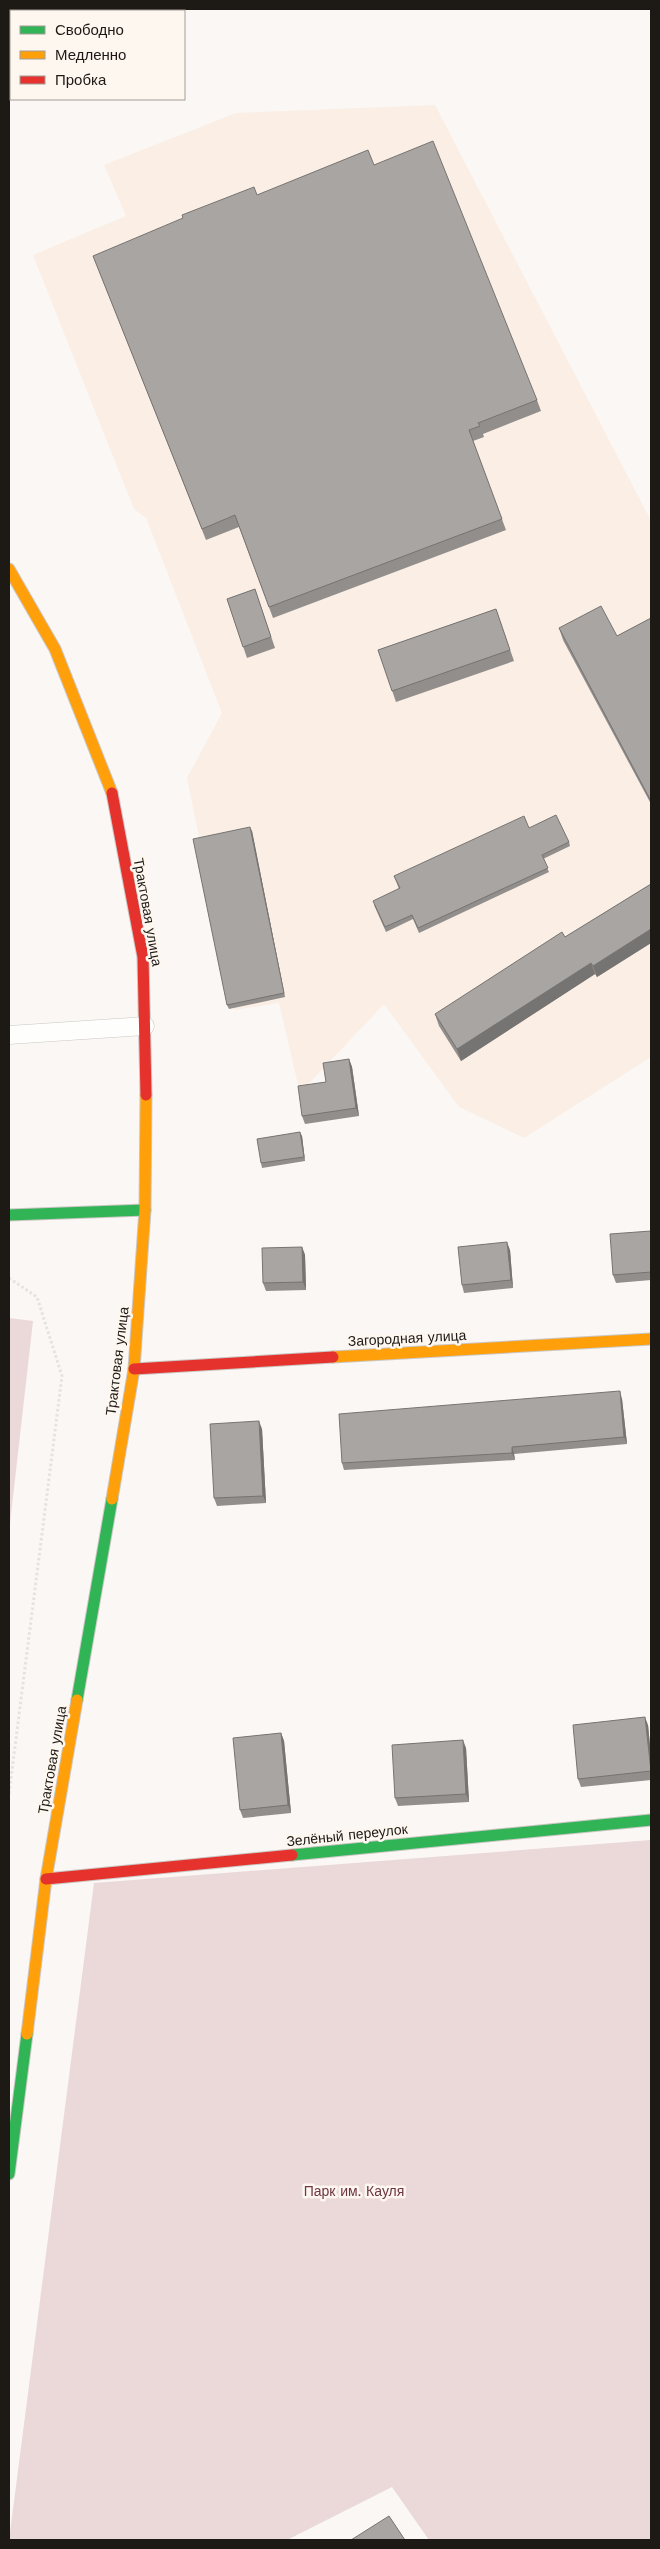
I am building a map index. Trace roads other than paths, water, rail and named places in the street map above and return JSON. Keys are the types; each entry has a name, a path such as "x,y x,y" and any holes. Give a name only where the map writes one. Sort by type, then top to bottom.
{"street":[{"name":"Трактовая улица","path":"9,569 55,649 112,794 143,957 146,1210 134,1369 46,1878 9,2174"},
{"path":"9,1215 146,1210"},
{"name":"Загородная улица","path":"134,1369 651,1339"},
{"name":"Зелёный переулок","path":"46,1878 651,1820"}],"lane":[{"path":"9,1035 145,1026"}],"park label":[{"name":"Парк им. Кауля","path":"354,2191"}]}
